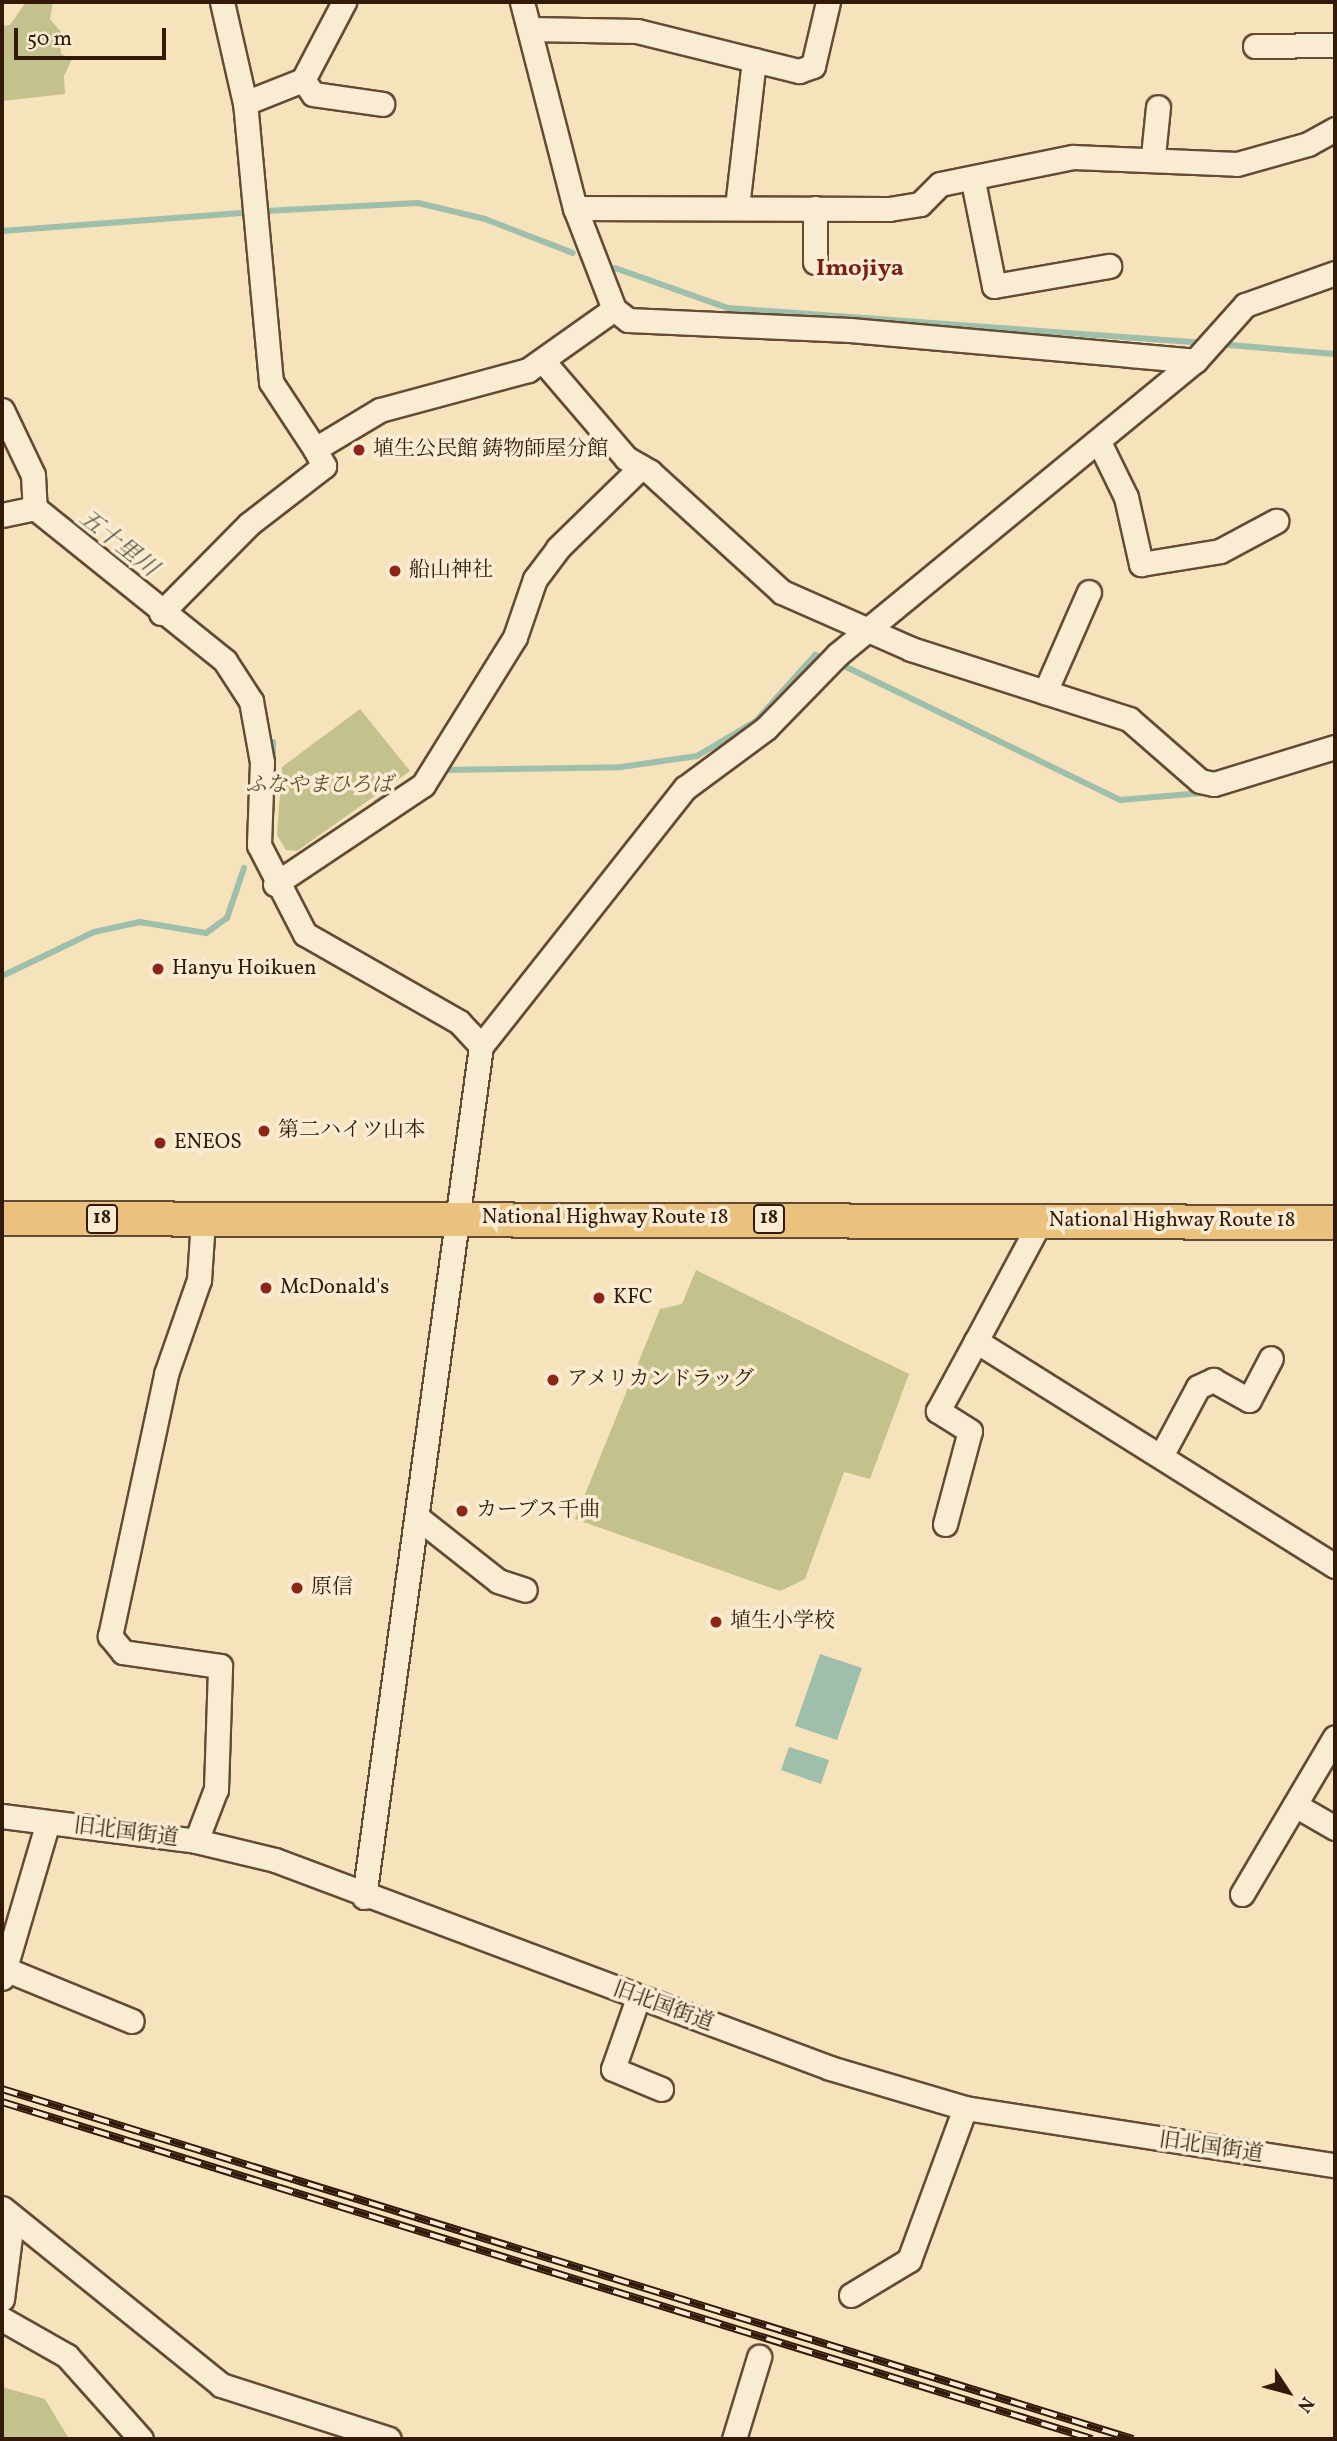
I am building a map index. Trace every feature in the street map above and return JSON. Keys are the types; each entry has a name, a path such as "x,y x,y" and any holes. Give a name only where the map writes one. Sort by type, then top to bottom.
{"highway":[{"name":"National Highway Route 18","path":"2,1217 203,1220 460,1217 1335,1222"}],"street":[{"path":"161,613 249,524 324,466 271,382 245,103 222,2"},
{"path":"245,103 303,80 344,2"},
{"path":"522,2 575,208 614,309 628,320 1203,350"},
{"path":"530,29 637,31 799,71 813,66 828,2"},
{"path":"1255,46 1335,45"},
{"path":"737,207 754,60"},
{"path":"303,80 313,94 382,104"},
{"path":"1153,156 1158,107"},
{"path":"575,208 815,208 920,204 940,184 973,181 1073,157 1153,156 1237,163 1308,144 1335,130"},
{"path":"973,181 994,286 1109,266"},
{"path":"815,208 815,262"},
{"path":"364,1897 460,1217 481,1046 685,789 766,728 832,660 1099,442 1203,350 1245,305 1335,273"},
{"path":"315,449 380,410 543,361 614,309"},
{"path":"543,361 626,458 641,467 782,592 871,628 911,649 1129,719 1200,781 1214,784 1335,747"},
{"path":"2,410 33,475 34,508 161,613 225,661 251,701 262,762 259,845 275,884 304,934 459,1022 481,1046"},
{"path":"1099,442 1126,496 1141,564 1220,551 1276,521"},
{"path":"275,884 316,863 432,770 515,637 535,579 558,548 641,467"},
{"path":"2,515 34,508"},
{"path":"1045,692 1089,592"},
{"path":"197,1841 216,1789 220,1665 123,1652 110,1636 166,1374 200,1280 203,1220"},
{"path":"944,1524 970,1431 938,1411 1041,1220"},
{"path":"976,1340 1335,1566"},
{"path":"1161,1456 1198,1387 1213,1380 1249,1400 1271,1358"},
{"path":"417,1517 498,1581 525,1590"},
{"path":"1242,1894 1335,1737"},
{"path":"1295,1805 1335,1828"},
{"name":"旧北国街道","path":"2,1816 47,1825 197,1841 275,1860 364,1897 830,2068 965,2108 1335,2165"},
{"path":"47,1825 3,1973 132,2021"},
{"path":"639,1998 613,2068 661,2089"},
{"path":"851,2295 909,2260 965,2108"},
{"path":"2,2299 7,2215"},
{"path":"7,2215 221,2385 389,2439"},
{"path":"2,2319 67,2356 141,2439"},
{"path":"734,2439 759,2357"}],"green space":[{"path":"26,2 53,2 50,19 61,32 61,54 72,59 64,76 65,94 2,101 2,26 10,25"},
{"name":"ふなやまひろば","path":"360,709 410,771 297,851 286,850 277,835 282,767"},
{"path":"696,1270 909,1374 870,1479 844,1472 805,1579 780,1591 575,1519 660,1309 682,1304"},
{"path":"2,2387 45,2399 69,2439 2,2439"}],"shaded area":[{"path":"820,1654 862,1668 837,1740 795,1726"},
{"path":"789,1747 829,1760 821,1784 781,1770"}],"waterway":[{"path":"265,211 418,203 485,219 573,253"},
{"path":"2,231 244,213"},
{"path":"615,268 728,308 1203,343"},
{"path":"1218,344 1335,354"},
{"name":"五十里川","path":"7,504 29,502"},
{"path":"439,770 621,767 697,756 756,721 815,655 827,659"},
{"path":"838,663 1120,800 1214,792"},
{"name":"五十里川","path":"273,742 273,765"},
{"path":"377,802 398,789"},
{"path":"2,976 94,932 140,922 206,933 227,918 244,868"}],"railway":[{"path":"2,2089 1133,2439"},
{"path":"2,2102 1092,2439"}],"place":[{"name":"埴生公民館 鋳物師屋分館","path":"359,450"},
{"name":"船山神社","path":"395,571"},
{"name":"Hanyu Hoikuen","path":"158,969"},
{"name":"第二ハイツ山本","path":"264,1131"},
{"name":"ENEOS","path":"160,1143"},
{"name":"McDonald's","path":"266,1288"},
{"name":"KFC","path":"599,1298"},
{"name":"アメリカンドラッグ","path":"553,1380"},
{"name":"カーブス千曲","path":"462,1511"},
{"name":"原信","path":"297,1588"},
{"name":"埴生小学校","path":"716,1622"}],"district":[{"name":"Imojiya","path":"860,270"}]}
